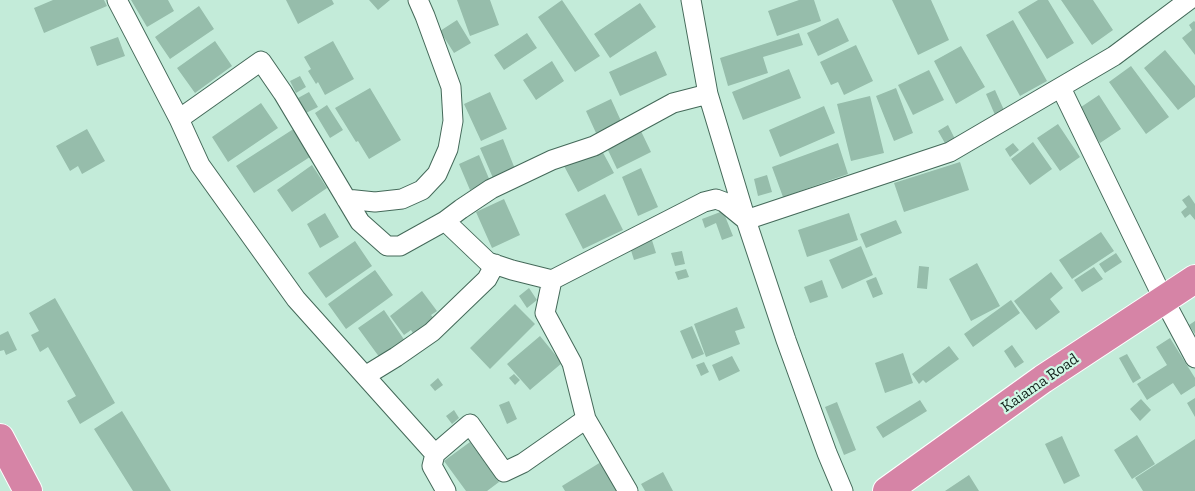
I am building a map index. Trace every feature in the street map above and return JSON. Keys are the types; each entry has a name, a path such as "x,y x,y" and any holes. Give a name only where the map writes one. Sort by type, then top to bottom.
{"highway":[{"name":"Kaiama Road","path":"887,491 1043,379 1195,279"},
{"path":"0,438 28,491"},
{"path":"0,478 7,491"}],"street":[{"path":"116,0 179,119 200,165 296,299 435,454"},
{"path":"346,199 375,202 402,199 422,190 436,174 448,148 453,121 451,87 418,0"},
{"path":"691,0 708,94 746,220 826,453 843,491"},
{"path":"746,220 950,152 1114,56 1189,0"},
{"path":"179,119 261,61 283,93 360,222 387,246 400,246 445,221 491,189 552,160 594,146 674,103 708,94"},
{"path":"1061,88 1164,300 1195,358"},
{"path":"445,221 488,262 552,280 704,202 716,200 724,202 746,220"},
{"path":"365,376 432,332 487,279 495,264"},
{"path":"552,280 545,313 572,363 586,419 628,491"},
{"path":"446,491 432,466 435,454 470,424 504,472 523,463 586,419"}],"building":[{"path":"53,0 104,0 107,6 44,33 34,8"},
{"path":"131,0 168,0 174,11 147,27"},
{"path":"286,0 332,0 334,4 298,24"},
{"path":"369,0 390,0 378,10"},
{"path":"457,0 490,0 499,25 470,36"},
{"path":"562,0 600,56 575,72 538,17"},
{"path":"799,0 814,0 821,21 777,36 768,11"},
{"path":"892,0 931,0 949,40 918,55"},
{"path":"1038,0 1048,0 1074,43 1047,59 1018,12"},
{"path":"1061,0 1093,0 1113,30 1092,45"},
{"path":"640,3 656,27 610,58 594,34"},
{"path":"199,6 214,29 170,59 155,37"},
{"path":"838,18 849,41 818,56 807,33"},
{"path":"457,20 471,43 454,53 440,31"},
{"path":"1013,20 1047,81 1020,96 986,35"},
{"path":"1194,21 1195,55 1182,38 1192,30 1189,25"},
{"path":"527,33 537,48 504,70 494,55"},
{"path":"799,33 803,45 763,57 768,73 728,86 720,58"},
{"path":"118,37 125,56 97,66 90,47"},
{"path":"215,41 232,66 195,93 177,68"},
{"path":"333,41 354,79 325,95 318,82 316,84 308,71 311,69 304,57"},
{"path":"856,45 873,81 844,95 838,82 831,85 820,62"},
{"path":"961,46 985,87 956,104 934,61"},
{"path":"1165,50 1195,86 1195,97 1178,110 1144,68"},
{"path":"656,51 667,75 620,96 609,72"},
{"path":"552,61 564,81 536,100 523,80"},
{"path":"1131,66 1169,117 1146,134 1109,82"},
{"path":"789,69 801,98 743,120 732,92"},
{"path":"929,70 944,100 913,115 898,85"},
{"path":"300,76 306,87 296,93 290,81"},
{"path":"370,88 401,140 369,159 335,108"},
{"path":"896,88 913,133 894,141 876,96"},
{"path":"995,90 1004,110 995,115 986,94"},
{"path":"309,92 318,107 306,113 298,98"},
{"path":"490,92 507,129 481,141 464,104"},
{"path":"1099,95 1121,129 1100,143 1078,109"},
{"path":"870,96 884,153 851,161 837,104"},
{"path":"611,99 621,121 596,133 586,111"},
{"path":"261,103 278,128 228,162 212,137"},
{"path":"327,105 343,130 330,138 315,113"},
{"path":"824,106 835,133 780,157 769,130"},
{"path":"1058,124 1080,157 1060,171 1037,138"},
{"path":"948,125 955,139 946,145 938,131"},
{"path":"639,127 651,152 617,169 605,144"},
{"path":"295,128 313,155 254,193 236,166"},
{"path":"87,129 105,161 82,174 78,166 70,171 56,146"},
{"path":"503,139 515,169 493,178 480,148"},
{"path":"1033,142 1052,169 1030,185 1011,159"},
{"path":"838,143 848,174 783,197 772,167"},
{"path":"1013,143 1019,150 1010,157 1005,149"},
{"path":"600,147 614,173 578,192 564,166"},
{"path":"479,155 490,181 470,190 459,164"},
{"path":"960,162 969,190 904,212 894,183"},
{"path":"312,165 327,188 292,212 277,190"},
{"path":"641,168 658,207 638,216 622,177"},
{"path":"767,175 772,192 758,196 754,179"},
{"path":"605,194 623,230 583,249 565,214"},
{"path":"1189,195 1195,204 1195,220 1190,214 1185,218 1181,212 1187,207 1182,200"},
{"path":"504,199 520,235 492,248 476,212"},
{"path":"723,211 733,236 722,240 716,223 705,228 702,219"},
{"path":"325,213 339,237 320,248 307,224"},
{"path":"849,213 858,240 807,257 798,230"},
{"path":"896,220 902,233 866,248 860,234"},
{"path":"1101,232 1114,251 1072,279 1059,260"},
{"path":"651,237 656,253 634,260 629,244"},
{"path":"355,241 372,266 326,298 308,273"},
{"path":"861,246 873,275 842,289 829,260"},
{"path":"682,251 685,264 675,266 671,253"},
{"path":"1116,253 1122,262 1105,273 1099,264"},
{"path":"977,263 1000,306 971,321 949,279"},
{"path":"919,266 929,267 927,289 917,288"},
{"path":"1094,267 1103,279 1082,292 1074,280"},
{"path":"686,269 689,277 678,280 675,272"},
{"path":"375,270 393,295 346,329 328,304"},
{"path":"1051,272 1063,288 1050,299 1060,312 1036,330 1014,301"},
{"path":"876,277 883,294 873,298 866,281"},
{"path":"822,280 828,297 810,303 804,287"},
{"path":"529,288 537,300 527,308 519,296"},
{"path":"422,291 437,311 431,315 434,319 414,335 411,330 404,335 390,316"},
{"path":"55,298 115,403 80,424 67,401 76,396 48,347 40,352 31,335 39,331 29,313"},
{"path":"1011,300 1020,313 973,347 964,334"},
{"path":"515,304 535,324 490,369 470,348"},
{"path":"737,307 745,328 735,331 740,344 706,357 694,324"},
{"path":"384,310 405,341 380,358 358,328"},
{"path":"1195,321 1195,334 1189,325"},
{"path":"692,326 704,354 692,359 680,331"},
{"path":"8,331 17,350 6,355 4,350 0,351 0,335"},
{"path":"540,336 562,363 530,390 507,364"},
{"path":"1170,338 1195,378 1195,386 1181,395 1173,383 1147,400 1137,384 1167,365 1156,347"},
{"path":"1012,345 1024,362 1015,368 1004,351"},
{"path":"949,346 959,359 926,383 923,380 919,384 912,374"},
{"path":"903,353 913,383 885,393 875,363"},
{"path":"1127,354 1141,378 1133,383 1119,358"},
{"path":"732,356 740,371 719,381 712,365"},
{"path":"704,362 709,372 701,376 696,365"},
{"path":"514,374 520,380 515,385 509,378"},
{"path":"438,378 443,385 435,391 430,385"},
{"path":"1195,398 1195,417 1187,403"},
{"path":"1141,399 1151,410 1140,421 1130,409"},
{"path":"920,400 927,411 883,438 876,427"},
{"path":"509,401 517,419 507,424 499,405"},
{"path":"837,402 856,450 844,455 825,407"},
{"path":"454,410 459,418 452,424 446,416"},
{"path":"122,411 171,491 133,491 94,429"},
{"path":"1137,435 1155,464 1132,479 1114,450"},
{"path":"1062,436 1080,476 1064,484 1045,444"},
{"path":"1195,439 1195,491 1143,491 1135,478"},
{"path":"470,442 499,482 487,491 466,491 444,461"},
{"path":"601,462 619,491 565,491 562,486"},
{"path":"663,472 673,491 645,491 641,484"},
{"path":"969,475 979,491 945,491"}]}
